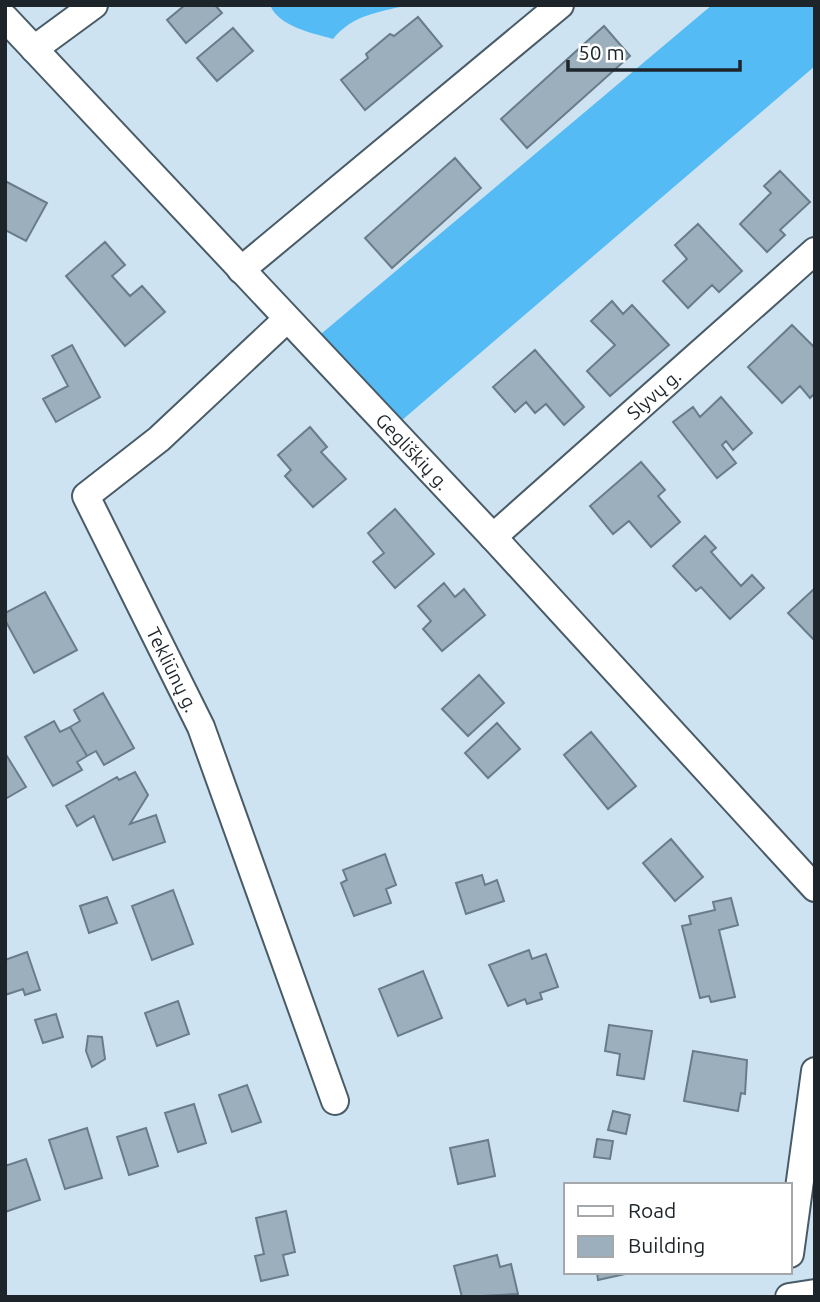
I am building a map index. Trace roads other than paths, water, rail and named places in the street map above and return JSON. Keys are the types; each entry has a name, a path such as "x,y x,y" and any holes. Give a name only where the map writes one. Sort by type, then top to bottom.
{"street":[{"path":"34,49 94,5"},
{"path":"241,270 560,5"},
{"name":"Gegliškių g.","path":"7,22 493,537 815,888"},
{"name":"Slyvų g.","path":"493,537 815,251"},
{"name":"Tekliūnų g.","path":"287,319 159,439 86,496 201,727 335,1101"},
{"path":"792,1239 815,1071"},
{"path":"790,1274 792,1296 815,1293"}]}
